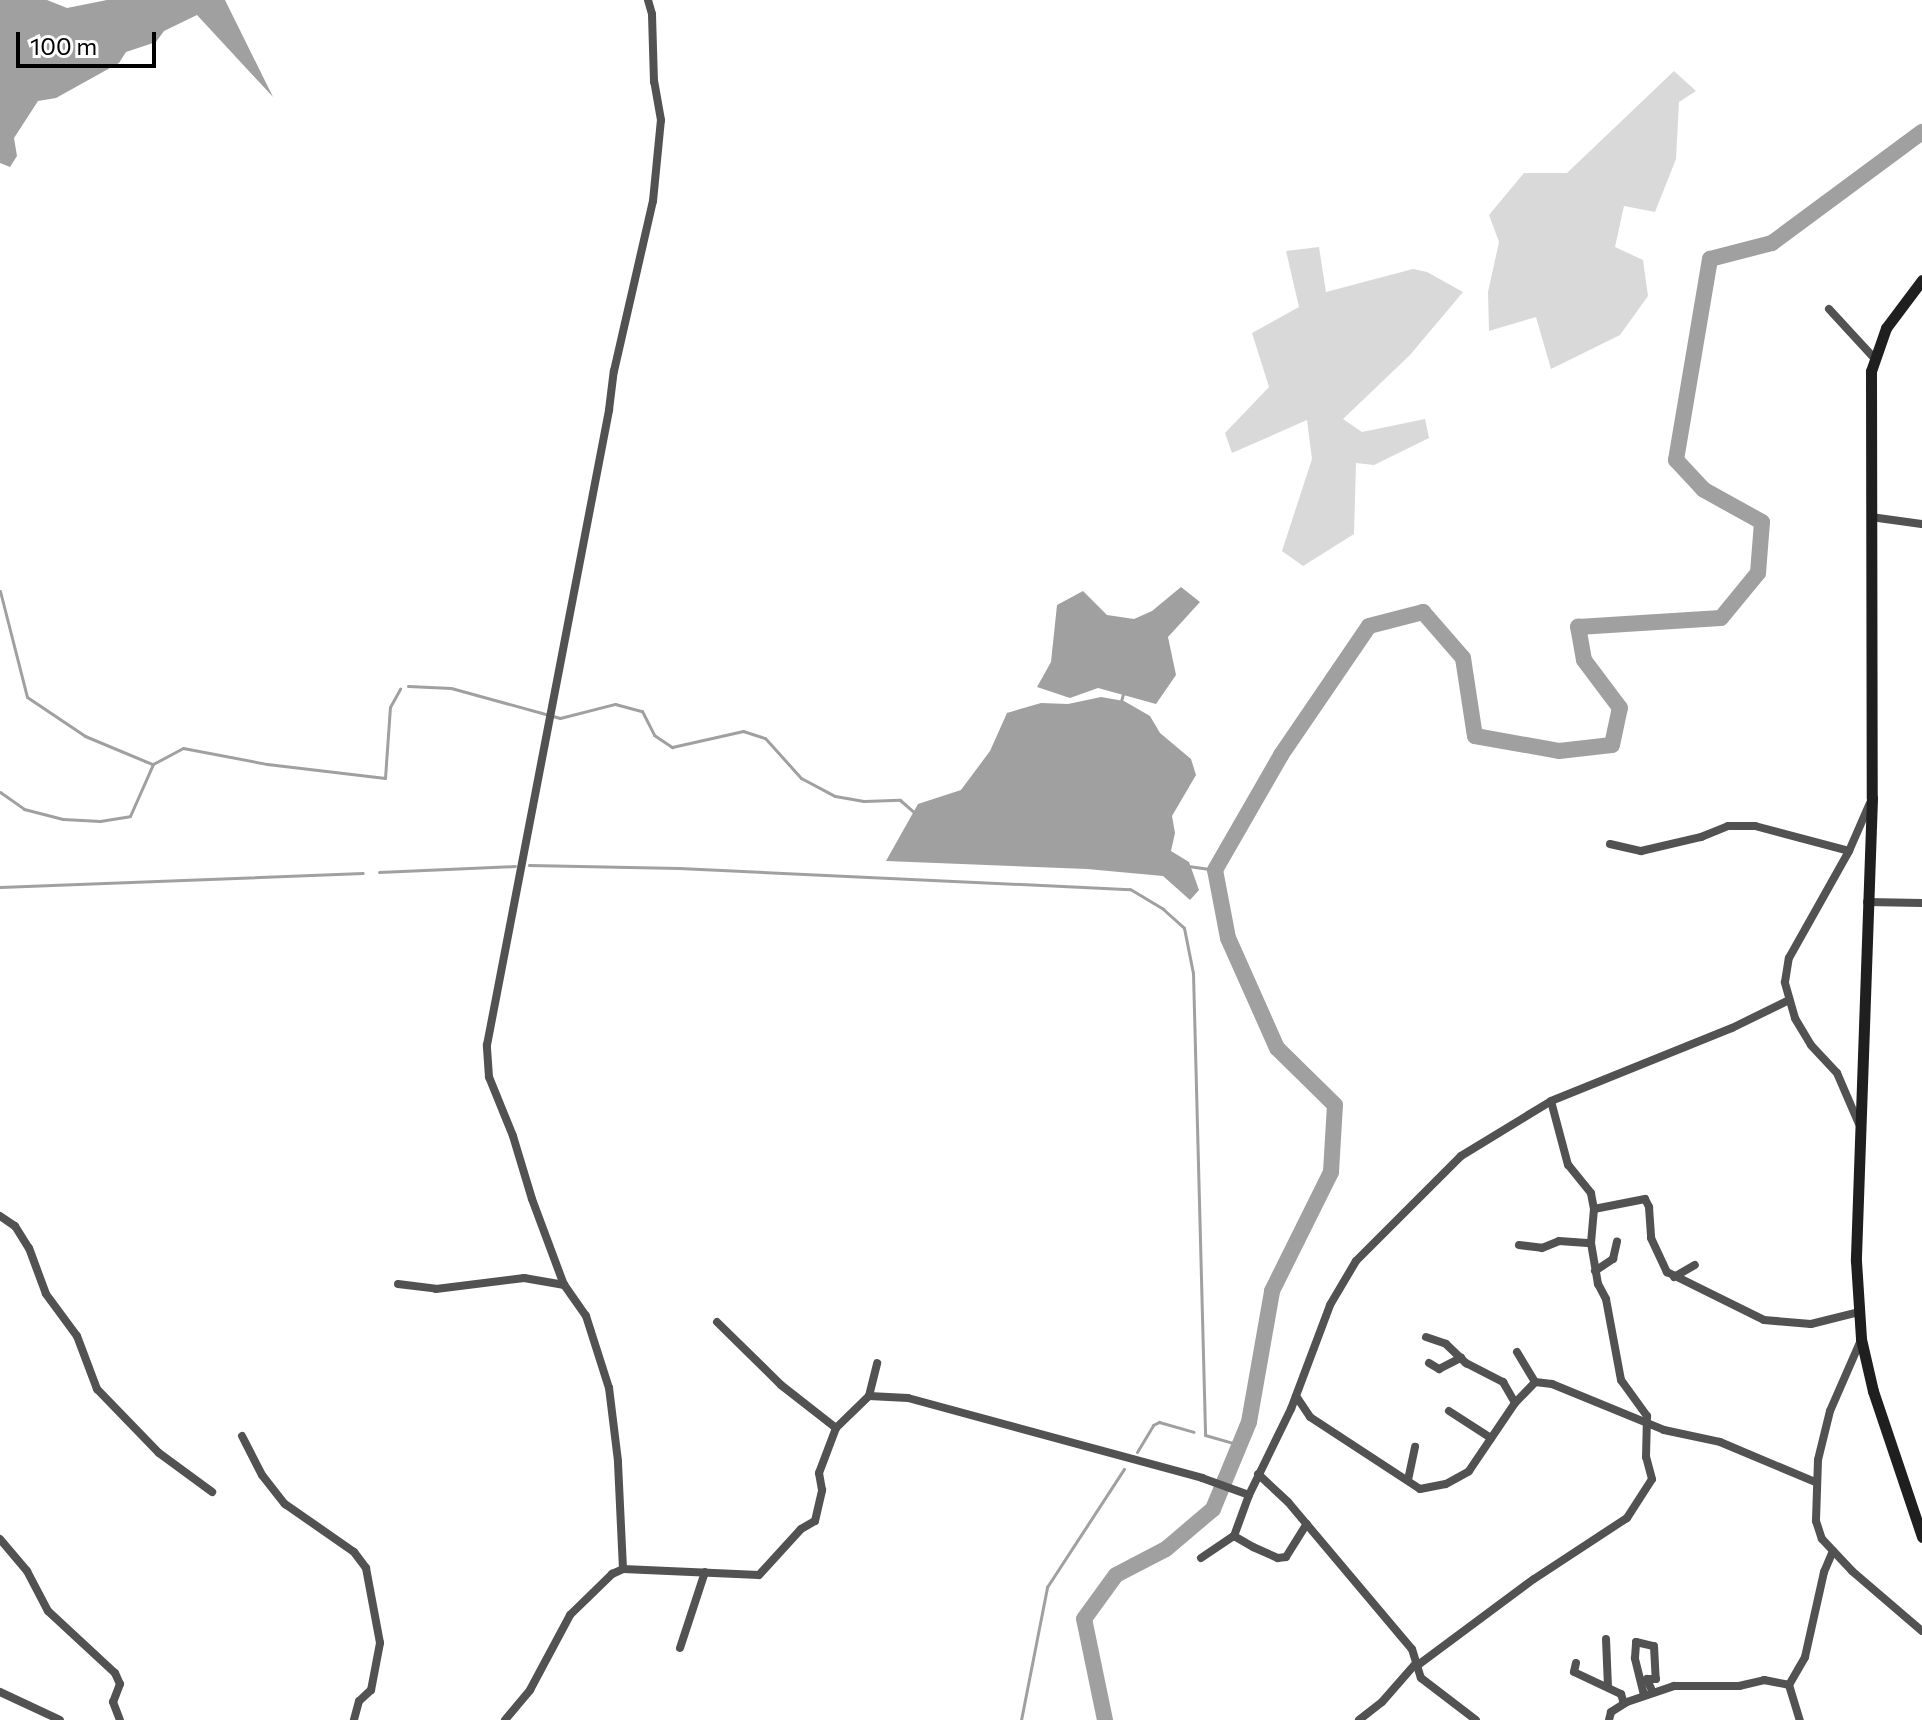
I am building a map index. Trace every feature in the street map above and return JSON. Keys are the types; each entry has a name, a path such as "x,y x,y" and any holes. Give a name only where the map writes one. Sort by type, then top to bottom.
{"street":[{"path":"623,1569 618,1461 609,1388 586,1316 564,1285 489,1077 487,1045 614,371 653,201 661,120 654,82 654,44 648,0"},
{"path":"1922,280 1886,328 1874,358 1869,407 1872,798 1856,1261 1861,1339 1873,1391 1922,1537"},
{"path":"1829,309 1874,358"},
{"path":"1871,517 1922,524"},
{"path":"1860,1126 1837,1073 1811,1045 1787,1001 1785,982 1789,958 1849,851 1872,798"},
{"path":"1610,844 1641,851 1701,837 1728,826 1755,826 1849,851"},
{"path":"1867,902 1922,903"},
{"path":"1201,1558 1234,1536 1258,1474 1296,1396 1330,1305 1356,1261 1461,1156 1551,1101 1732,1028 1787,1001"},
{"path":"1359,1720 1382,1702 1418,1663 1634,1512 1652,1479 1646,1457 1647,1424 1643,1406 1625,1387 1618,1371 1606,1299 1595,1271 1591,1243 1594,1209 1591,1193 1568,1165 1551,1101"},
{"path":"1594,1209 1645,1199 1649,1207 1651,1238 1662,1267 1674,1277 1718,1295 1764,1320 1811,1324 1859,1312"},
{"path":"0,1216 15,1226 29,1248 46,1294 77,1336 97,1389 159,1453 212,1492"},
{"path":"1519,1245 1542,1248 1559,1241 1591,1243"},
{"path":"1595,1271 1613,1259 1617,1241"},
{"path":"1674,1277 1695,1265"},
{"path":"398,1284 436,1289 524,1278 564,1285"},
{"path":"717,1322 781,1385 836,1428"},
{"path":"1426,1337 1446,1344 1461,1358 1503,1382 1515,1403"},
{"path":"1861,1339 1830,1411 1815,1482 1816,1521 1822,1539 1833,1551 1922,1631"},
{"path":"1517,1352 1535,1382"},
{"path":"1429,1363 1439,1369 1461,1358"},
{"path":"505,1720 530,1690 574,1609 603,1580 623,1569 759,1575 801,1529 815,1521 822,1490 819,1473 836,1428 869,1396 877,1363"},
{"path":"1296,1396 1310,1417 1420,1489 1446,1484 1469,1471 1515,1403 1535,1382"},
{"path":"1535,1382 1552,1384 1647,1424 1720,1442 1815,1482"},
{"path":"869,1396 908,1398 1203,1478 1249,1495"},
{"path":"1449,1411 1491,1438"},
{"path":"242,1436 262,1475 285,1504 354,1552 366,1568 380,1643 371,1690 359,1701 354,1720"},
{"path":"1408,1480 1415,1447"},
{"path":"1258,1474 1307,1524 1412,1649 1421,1678 1476,1720"},
{"path":"1234,1536 1278,1558 1286,1557 1307,1524"},
{"path":"0,1539 27,1571 48,1611 115,1673 120,1684 113,1702 120,1720"},
{"path":"1800,1720 1789,1685 1805,1657 1824,1572 1833,1551"},
{"path":"680,1648 705,1572"},
{"path":"1606,1639 1608,1686"},
{"path":"1636,1642 1654,1646 1656,1679 1647,1679 1648,1694 1633,1648 1636,1642"},
{"path":"1576,1663 1574,1672 1621,1694 1624,1704"},
{"path":"1609,1720 1611,1712 1624,1704 1674,1686 1739,1686 1764,1680 1789,1685"},
{"path":"0,1692 60,1720"}],"shaded area":[{"path":"0,0 47,0 67,8 107,0 225,0 273,97 197,15 164,31 156,42 126,52 119,63 56,98 38,101 14,138 17,156 10,167 0,163"},
{"path":"1674,71 1696,91 1679,102 1676,159 1655,212 1624,206 1615,247 1643,260 1648,296 1620,335 1551,369 1536,317 1489,331 1488,292 1499,242 1489,215 1524,173 1567,173"},
{"path":"1319,247 1326,292 1413,269 1427,272 1463,292 1410,355 1343,419 1362,432 1425,419 1429,438 1374,465 1356,463 1354,534 1303,566 1282,551 1312,459 1307,420 1232,453 1225,433 1269,387 1252,333 1299,307 1286,251"},
{"path":"1181,587 1200,602 1168,637 1176,675 1156,704 1098,688 1070,698 1037,687 1051,662 1057,605 1083,591 1107,615 1134,619 1152,611"},
{"path":"1101,697 1124,701 1150,716 1160,733 1191,759 1196,775 1172,816 1175,833 1171,851 1189,862 1199,890 1190,900 1163,876 1087,869 886,861 918,804 961,790 990,751 1007,713 1041,703 1068,704"}],"waterway":[{"path":"1105,1720 1084,1619 1116,1575 1166,1549 1213,1509 1249,1422 1272,1291 1331,1172 1335,1105 1277,1048 1228,938 1215,870 1281,755 1369,626 1423,612 1463,658 1475,736 1559,751 1612,745 1620,708 1584,660 1578,627 1721,618 1758,573 1762,522 1704,490 1676,460 1710,259 1772,243 1922,132"},
{"path":"0,591 27,697 85,736 152,764"},
{"path":"408,686 451,688 560,718 615,704 642,711 654,735 672,747 743,731 765,738 801,778 835,796 864,801 900,800 914,812"},
{"path":"0,792 24,809 63,819 100,821 130,816 153,764 183,748 267,764 385,778 390,707 400,689"},
{"path":"1121,701 1123,694"},
{"path":"529,865 679,868 1130,889 1163,909 1184,928 1193,973 1205,1435"},
{"path":"379,872 515,866"},
{"path":"1188,866 1215,870"},
{"path":"0,887 363,873"},
{"path":"1137,1452 1153,1425 1159,1422 1194,1432"},
{"path":"1205,1435 1239,1445"},
{"path":"1021,1720 1047,1587 1124,1469"}]}
